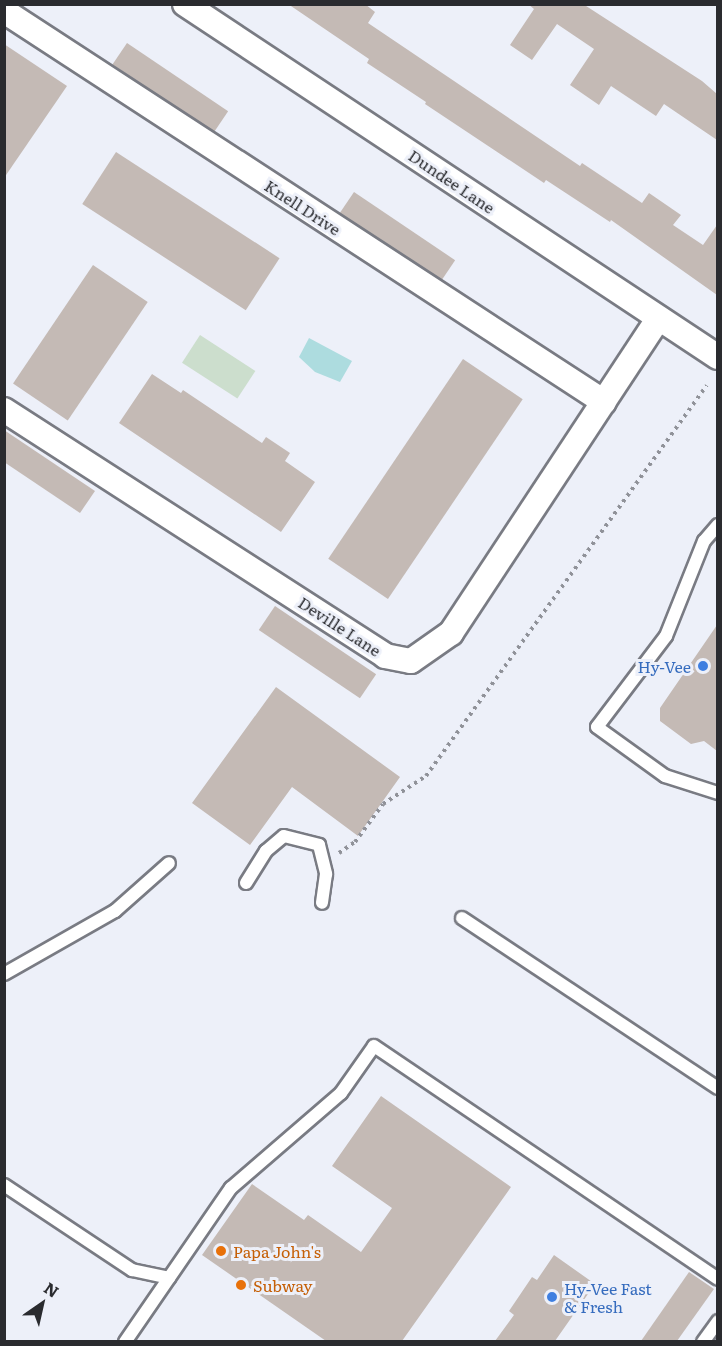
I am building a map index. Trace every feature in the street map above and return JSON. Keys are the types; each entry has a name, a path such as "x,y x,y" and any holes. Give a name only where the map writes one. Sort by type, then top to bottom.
{"street":[{"name":"Dundee Lane","path":"185,4 717,357"},
{"name":"Knell Drive","path":"4,11 604,402"},
{"name":"Deville Lane","path":"4,410 385,656 411,661 451,633 659,318"}],"lane":[{"path":"717,525 704,541 666,636 597,727 665,776 717,793"},
{"path":"246,883 266,851 284,836 319,845 326,873 322,903"},
{"path":"4,974 115,911 170,863"},
{"path":"462,918 717,1088"},
{"path":"125,1341 231,1188 341,1093 374,1046 717,1279"},
{"path":"4,1185 132,1270 169,1278"},
{"path":"704,1341 717,1321"}],"path":[{"path":"324,864 356,842 383,804 426,776 707,386"}],"green space":[{"path":"200,335 255,371 237,399 182,363"}],"water":[{"path":"309,338 352,361 340,382 315,372 299,357"}],"building":[{"path":"288,4 365,4 375,12 368,23 580,166 582,163 642,203 649,193 681,215 673,225 703,245 717,225 717,295 611,220 610,222 546,180 544,183 425,104 426,102 367,63 369,59"},
{"path":"528,4 583,4 702,81 717,94 717,140 664,104 656,116 611,86 599,105 570,85 594,49 557,24 532,60 510,45 534,9"},
{"path":"127,43 228,111 214,133 112,65"},
{"path":"4,44 67,86 4,178"},
{"path":"116,152 280,258 246,310 82,204"},
{"path":"354,192 455,260 441,282 339,214"},
{"path":"93,265 148,302 68,420 13,384"},
{"path":"463,359 523,399 388,599 328,559"},
{"path":"152,374 181,393 183,390 262,443 266,437 290,453 285,461 315,482 281,532 119,423"},
{"path":"4,430 95,491 80,513 4,462"},
{"path":"275,606 376,674 360,698 259,630"},
{"name":"Hy-Vee","path":"717,625 717,751 704,741 691,744 660,721 660,708"},
{"path":"276,687 400,777 358,836 292,787 250,845 192,803"},
{"path":"381,1096 511,1187 402,1341 326,1341 202,1255 252,1184 304,1220 308,1215 361,1252 392,1208 332,1166"},
{"name":"Hy-Vee Fast & Fresh","path":"554,1255 595,1284 555,1341 495,1341 514,1315 509,1311 532,1277 537,1280"},
{"path":"689,1272 714,1289 677,1341 641,1341"}],"place":[{"name":"Hy-Vee","path":"703,666"},
{"name":"Papa John's","path":"221,1251"},
{"name":"Subway","path":"241,1285"},
{"name":"Hy-Vee Fast & Fresh","path":"552,1297"}]}
